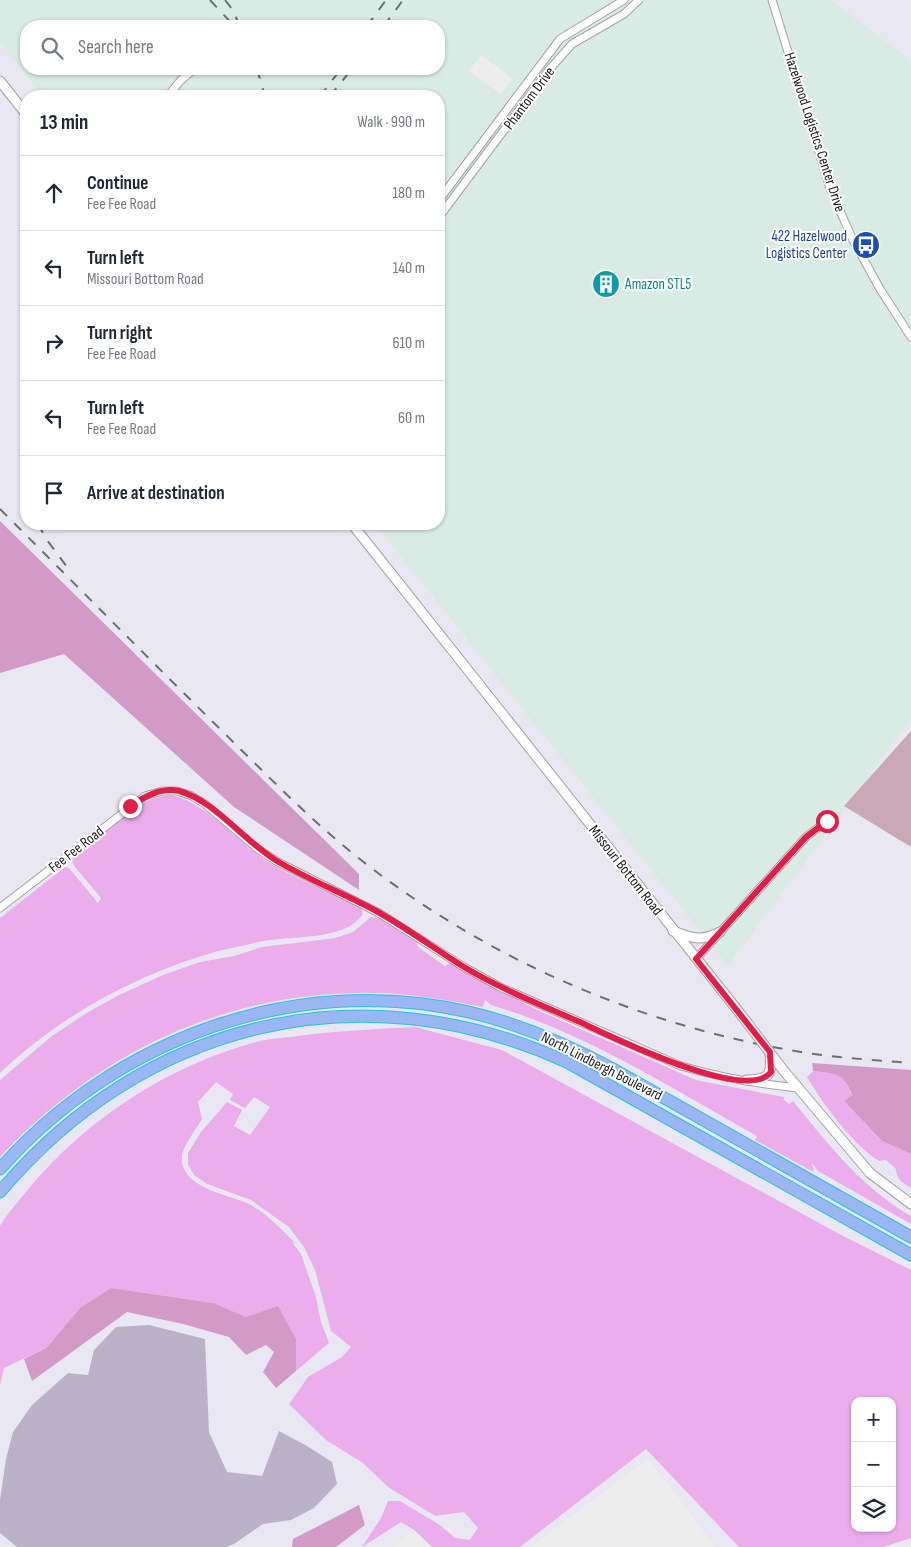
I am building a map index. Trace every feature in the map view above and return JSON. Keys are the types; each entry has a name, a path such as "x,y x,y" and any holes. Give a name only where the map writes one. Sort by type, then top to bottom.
{"highway":[{"name":"North Lindbergh Boulevard","path":"0,1169 32,1134 72,1100 129,1063 184,1036 235,1019 285,1008 338,1001 390,1001 468,1012 518,1026 567,1045 620,1073 911,1238"},
{"name":"North Lindbergh Boulevard","path":"0,1192 34,1154 72,1119 116,1088 162,1062 210,1042 278,1024 339,1016 391,1016 444,1022 477,1029 518,1042 568,1062 911,1254"}],"street":[{"name":"Phantom Drive","path":"445,192 560,39 624,0"},
{"name":"Phantom Drive","path":"445,209 549,70 572,44 624,14 639,0"},
{"name":"Hazelwood Logistics Center Drive","path":"772,0 830,188 852,238 880,289 911,338"},
{"path":"172,90 186,75"},
{"path":"0,81 20,106"},
{"name":"Missouri Bottom Road","path":"357,530 784,1071 870,1173 911,1204"},
{"name":"Fee Fee Road","path":"0,908 145,796 162,791 177,791 192,796 206,804 258,849 276,861 379,913 464,967 500,987 662,1059 703,1072 798,1088"},
{"path":"696,959 806,837 827,821"},
{"path":"673,930 700,939 720,932"},
{"path":"746,1080 762,1079 768,1076 771,1072 770,1052"}],"shaded area":[{"path":"0,0 831,0 911,61 911,720 728,966 380,530 445,530 445,90 37,90 26,75 445,75 445,20 20,20 20,68 0,42"},
{"path":"481,55 513,79 501,94 469,71"},
{"path":"0,521 359,874 359,890 234,807 64,654 0,673"},
{"path":"911,731 911,847 844,806"},
{"path":"170,795 183,799 208,813 268,862 361,908 363,914 355,923 330,933 271,940 218,951 188,960 130,984 74,1015 48,1033 0,1073 0,918 65,867 69,868 98,903 101,898 75,867 71,859 129,811 155,798"},
{"path":"371,917 380,918 416,940 418,947 445,966 450,963 535,1009 696,1080 784,1097 784,1100 789,1104 793,1101 833,1149 861,1178 893,1205 911,1216 911,1224 818,1171 812,1163 814,1172 755,1140 757,1136 627,1063 561,1031 491,1005 485,1000 483,1007 399,994 317,995 266,1003 215,1017 168,1035 122,1059 78,1087 38,1120 0,1157 0,1080 52,1036 85,1014 117,996 163,975 200,962 234,956 262,947 335,938 353,932"},
{"path":"415,1027 502,1050 843,1236 911,1270 911,1538 883,1547 739,1547 646,1449 520,1547 432,1547 414,1530 401,1522 362,1547 381,1518 388,1501 400,1501 440,1525 455,1538 470,1540 478,1528 464,1512 435,1516 388,1487 363,1463 326,1440 289,1404 308,1377 342,1357 351,1347 331,1331 315,1270 304,1247 289,1227 251,1200 207,1184 194,1175 188,1165 188,1153 201,1132 227,1102 242,1110 234,1126 250,1135 270,1107 254,1097 245,1108 230,1100 233,1094 216,1082 198,1102 202,1119 187,1142 183,1152 183,1167 188,1176 196,1183 249,1204 262,1212 296,1244 292,1242 301,1254 329,1343 296,1371 296,1339 214,1303 111,1288 81,1307 46,1348 4,1368 0,1385 0,1226 10,1211 53,1162 105,1116 134,1096 195,1064 227,1051 269,1039 356,1030"},
{"path":"812,1063 911,1070 911,1154 882,1141 844,1101 852,1095 842,1078 833,1074 813,1071"},
{"path":"813,1071 834,1074 842,1078 852,1096 844,1101 882,1141 911,1154 911,1188 899,1178 896,1169 886,1160 879,1161 849,1135 821,1099 807,1077"},
{"path":"111,1288 214,1303 246,1317 278,1306 296,1339 296,1371 276,1388 263,1372 274,1352 266,1345 246,1355 229,1337 183,1324 127,1312 32,1381 24,1359 46,1348 81,1307"},
{"path":"149,1325 205,1339 209,1432 227,1472 262,1476 279,1431 332,1462 337,1484 314,1508 291,1520 263,1524 234,1544 226,1547 17,1547 0,1533 0,1500 6,1459 13,1432 32,1405 68,1373 88,1375 94,1350 116,1327"},
{"path":"648,1459 716,1547 531,1547"},
{"path":"359,1505 365,1525 336,1547 292,1547 293,1539"},
{"path":"414,1530 432,1547 393,1547"}],"railway":[{"path":"210,0 228,20"},
{"path":"225,0 237,20"},
{"path":"371,20 386,0"},
{"path":"388,20 403,0"},
{"path":"259,75 263,90"},
{"path":"325,90 336,75"},
{"path":"335,90 347,75"},
{"path":"0,509 20,529"},
{"path":"21,530 319,825 405,893 457,926 511,956 566,982 623,1005 682,1025 741,1040 801,1052 911,1063"},
{"path":"41,530 70,571"}],"place":[{"name":"422 Hazelwood Logistics Center","path":"866,245"},
{"name":"Amazon STL5","path":"606,284"}],"route":[{"path":"130,806 145,796 162,791 177,791 192,796 206,804 258,849 276,861 379,913 464,967 500,987 662,1059 703,1072 746,1080 762,1079 768,1076 771,1072 770,1052 696,959 806,837 827,821"}]}
